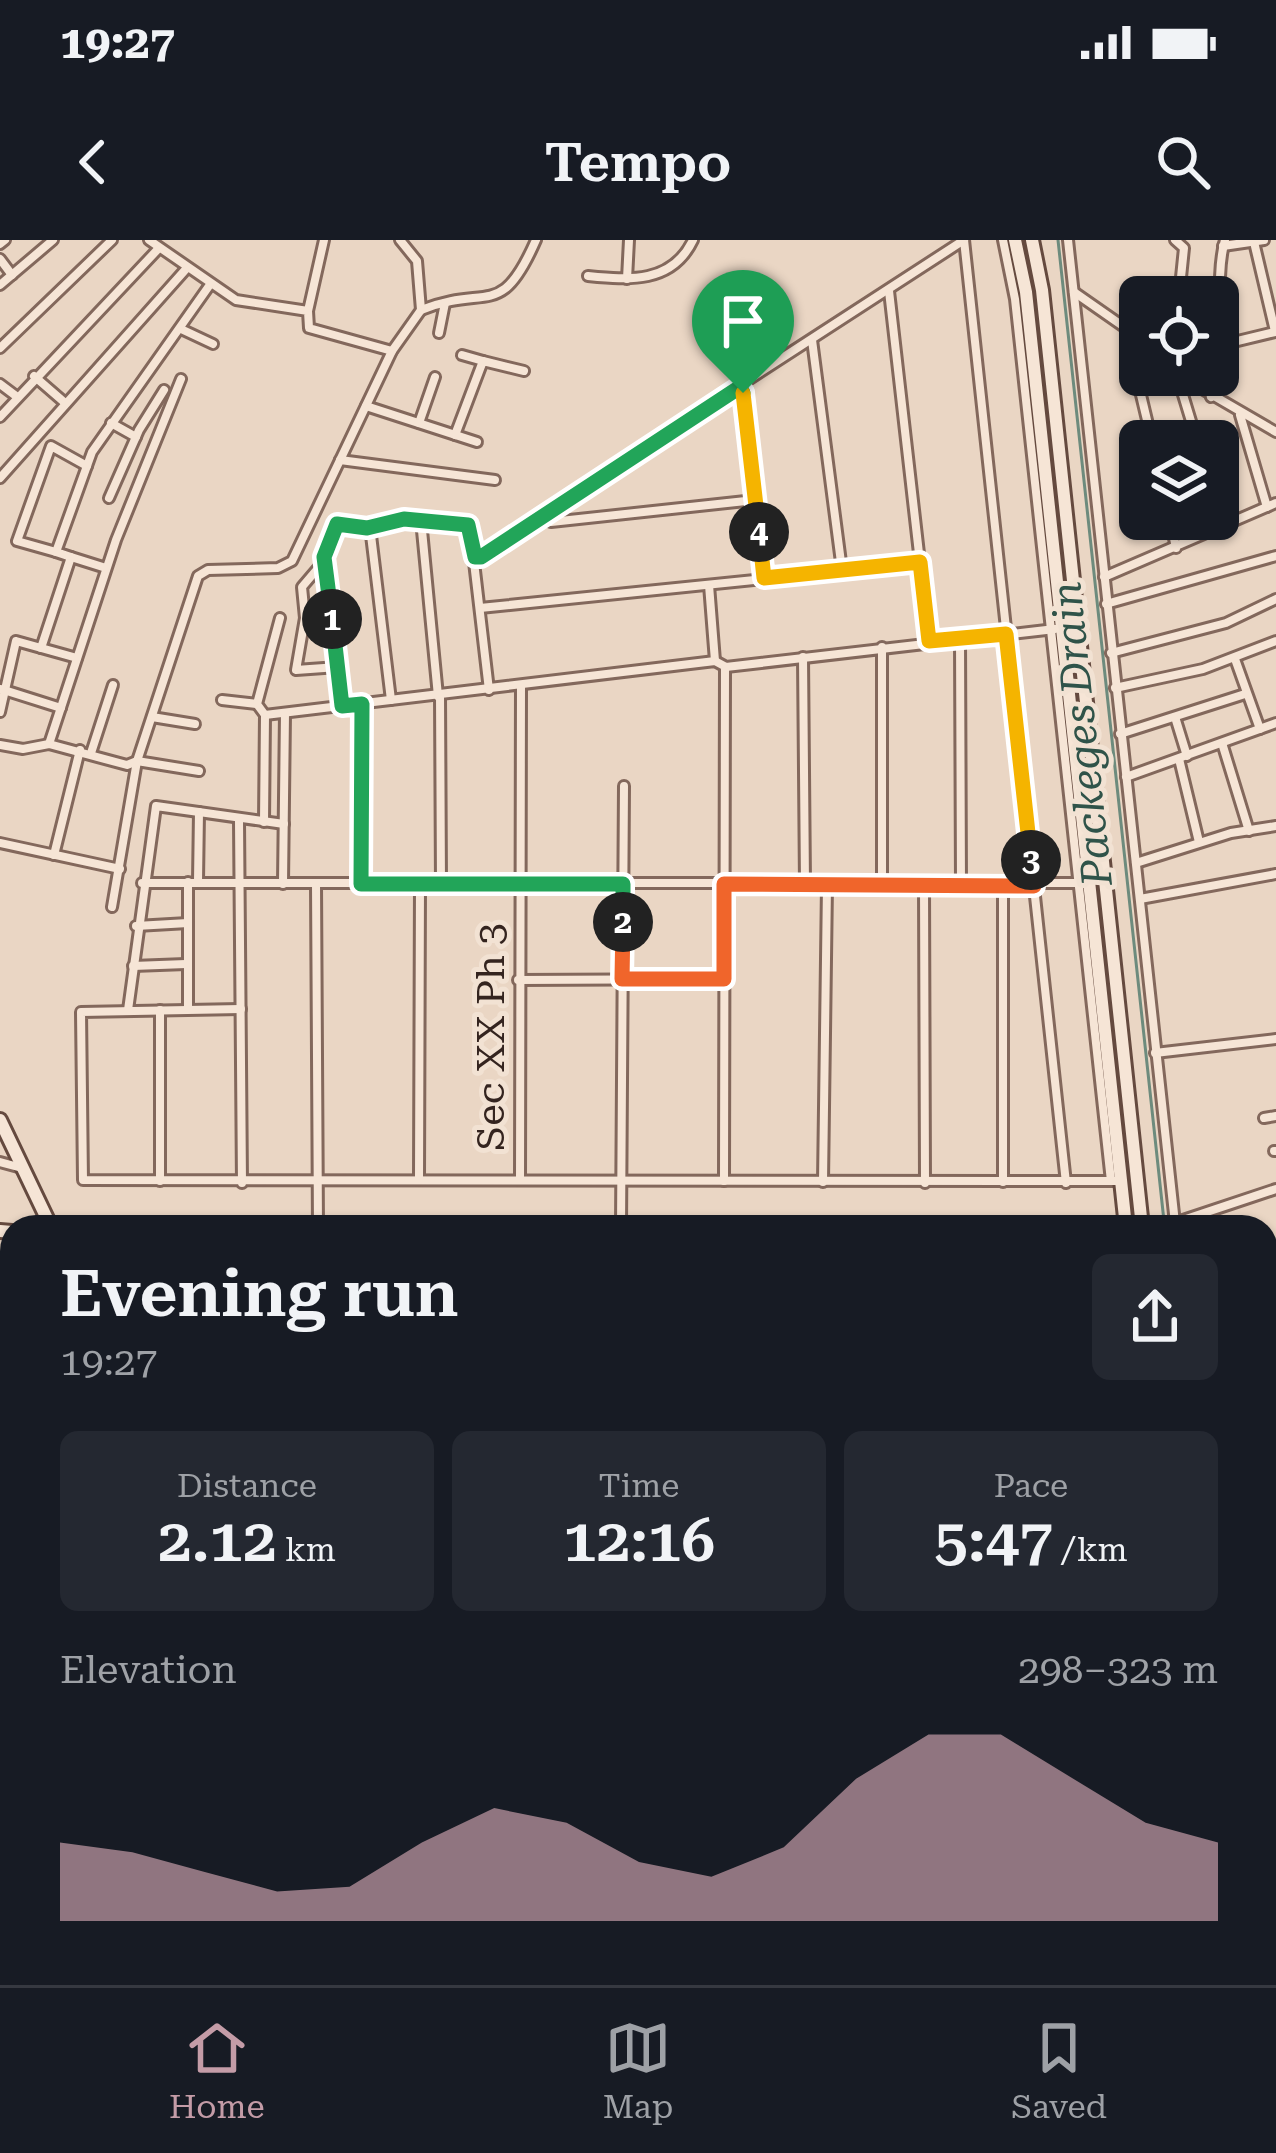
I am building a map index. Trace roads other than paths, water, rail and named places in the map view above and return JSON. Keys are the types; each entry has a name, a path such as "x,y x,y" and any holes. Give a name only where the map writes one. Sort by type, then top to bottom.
{"main road":[{"path":"1015,240 1026,292 1057,629 1079,780 1084,884 1124,1215"},
{"path":"1032,240 1042,290 1141,1215"},
{"path":"1079,780 1095,779"},
{"path":"1,1123 45,1215"}],"street":[{"path":"0,285 53,240"},
{"path":"0,347 112,240"},
{"path":"149,240 208,286 251,304 308,310"},
{"path":"324,240 308,310 309,328 392,351"},
{"path":"400,240 417,261 421,310"},
{"path":"112,907 137,761 200,572 285,567 392,351 421,310 505,294 519,278 536,240"},
{"path":"627,279 629,240"},
{"path":"588,276 640,280 682,260 693,240"},
{"path":"475,557 964,240 1066,1183"},
{"path":"142,883 1084,884 1057,629 1015,298 1003,240"},
{"path":"1068,240 1173,1215"},
{"path":"1174,240 1184,248 1181,276"},
{"path":"1221,276 1224,243 1259,241 1275,331 1239,341"},
{"path":"0,417 34,375 159,248"},
{"path":"0,259 12,275"},
{"path":"1,481 64,402 186,269"},
{"path":"56,552 87,466 111,422 182,329 208,286"},
{"path":"889,290 929,641"},
{"path":"1074,292 1119,323"},
{"path":"439,333 445,303"},
{"path":"182,329 213,344"},
{"path":"812,340 842,570"},
{"path":"463,355 524,371"},
{"path":"454,435 483,362"},
{"path":"34,375 64,402"},
{"path":"419,423 435,377"},
{"path":"49,744 106,568 182,379"},
{"path":"0,384 16,396"},
{"path":"740,387 764,578"},
{"path":"109,498 136,437 164,390"},
{"path":"1211,397 1276,432"},
{"path":"366,406 477,442"},
{"path":"1239,414 1272,505 1239,518"},
{"path":"111,422 136,437"},
{"path":"87,466 51,446 17,541 106,568"},
{"path":"340,460 494,480"},
{"path":"543,517 551,522 755,500"},
{"path":"338,668 296,670 305,618 302,587 325,560 337,524 370,527 395,519 468,525 488,690"},
{"name":"Sec XX Ph 3","path":"421,520 439,696 441,884"},
{"path":"370,527 391,700"},
{"path":"1175,540 1177,548"},
{"path":"1104,577 1193,540"},
{"path":"1106,604 1276,556"},
{"path":"41,648 70,557"},
{"path":"325,560 342,706"},
{"path":"479,608 920,562"},
{"path":"709,585 715,661"},
{"path":"1112,653 1226,622 1276,599"},
{"path":"257,704 280,618"},
{"path":"265,715 715,661 726,667 1057,629"},
{"path":"960,639 961,884"},
{"path":"0,712 16,641 77,658"},
{"path":"1115,688 1234,659 1276,641"},
{"path":"881,885 882,647"},
{"path":"803,657 805,885"},
{"path":"1234,659 1260,729"},
{"path":"724,1181 726,667"},
{"path":"91,753 113,685"},
{"name":"Sec XX Ph 3","path":"520,1180 521,686"},
{"path":"2,690 61,708"},
{"path":"1120,734 1246,694"},
{"path":"222,700 257,704 265,715 264,822"},
{"path":"361,884 362,704"},
{"path":"283,884 285,713"},
{"path":"152,717 194,724"},
{"path":"1175,717 1198,842"},
{"path":"1126,777 1276,723"},
{"path":"1222,743 1249,831"},
{"path":"0,745 23,749 49,744 127,765 137,761 199,771"},
{"path":"54,855 80,750"},
{"path":"621,1215 624,786"},
{"path":"241,1009 128,1010 156,806 284,824"},
{"path":"188,1010 188,923 199,812"},
{"path":"239,821 242,1183"},
{"path":"1136,863 1198,842 1276,826"},
{"path":"0,843 120,868"},
{"path":"1140,899 1276,874"},
{"path":"316,884 318,1215"},
{"path":"419,1180 420,884"},
{"path":"823,1182 827,885"},
{"path":"924,885 926,1183"},
{"path":"1003,1183 1004,885"},
{"path":"136,926 188,923"},
{"path":"133,965 186,964"},
{"path":"518,980 724,979"},
{"name":"Sec XX Ph 3","path":"128,1010 81,1012 81,1174 89,1182 1117,1181"},
{"path":"160,1010 160,1181"},
{"path":"1155,1053 1276,1039"},
{"path":"1264,1118 1276,1116"},
{"path":"0,1162 23,1168"},
{"path":"1198,1215 1276,1189"}],"waterway":[{"name":"Packeges Drain","path":"1058,240 1163,1215"}]}
